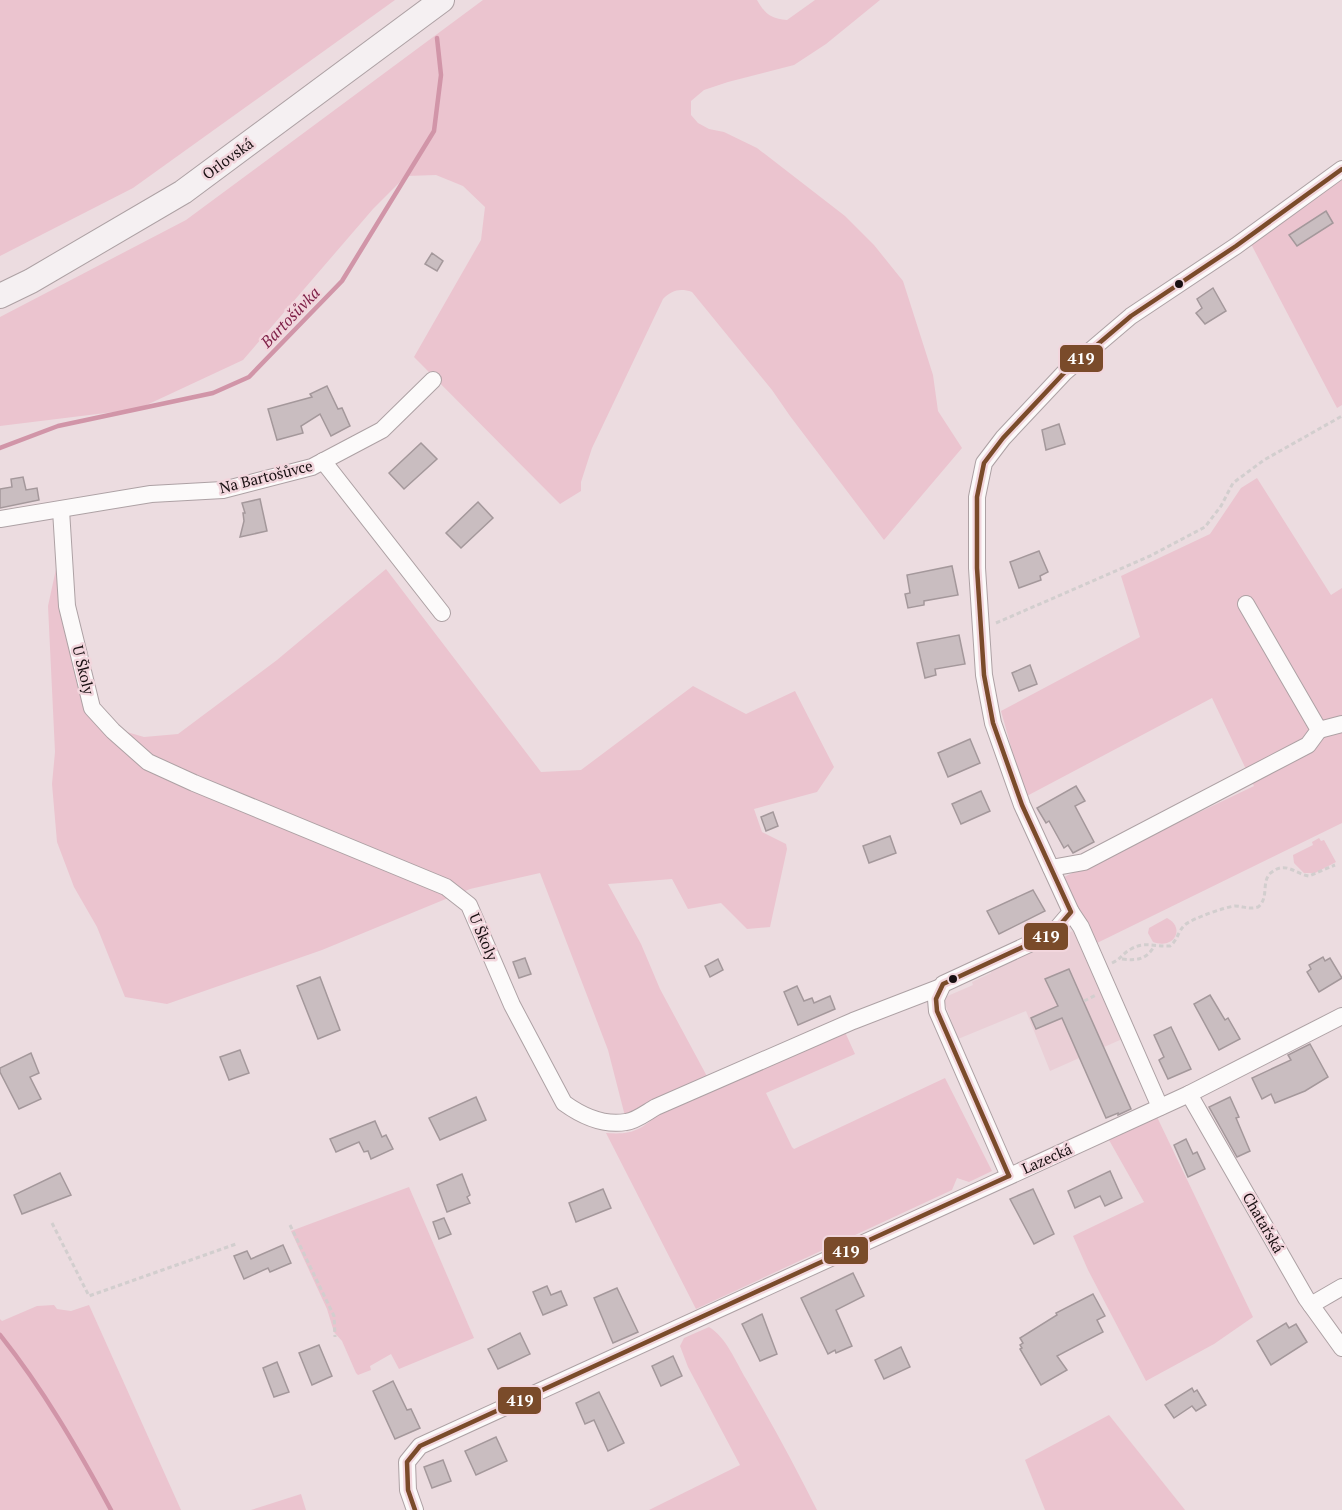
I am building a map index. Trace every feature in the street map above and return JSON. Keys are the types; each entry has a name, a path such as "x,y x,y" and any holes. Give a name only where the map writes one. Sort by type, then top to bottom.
{"street":[{"name":"Orlovská","path":"0,296 31,281 183,192 442,0"},
{"path":"1160,1107 1081,927 1071,912 1022,806 993,723 984,675 976,568 977,497 984,463 993,450 1064,374 1131,316 1236,246 1342,168"},
{"name":"Na Bartošůvce","path":"0,519 151,494 223,490 312,467 382,430 433,380"},
{"path":"323,461 442,613"},
{"name":"U Školy","path":"61,510 67,606 92,708 113,731 148,762 446,887 469,905 512,1005 564,1103 577,1113 599,1121 628,1122 656,1107 853,1021 941,987 943,984 1053,933 1071,912"},
{"path":"1246,604 1319,730"},
{"path":"1051,868 1084,862 1308,745 1319,730 1342,724"},
{"path":"941,987 936,999 937,1011 1009,1176"},
{"name":"Lazecká","path":"415,1510 408,1490 407,1462 420,1446 1189,1094 1342,1016"},
{"name":"Chatařská","path":"1189,1094 1311,1305 1342,1348"},
{"path":"1311,1305 1342,1287"}],"path":[{"path":"981,630 1150,556 1205,527 1221,506 1233,483 1264,460 1342,416"},
{"path":"1122,959 1133,947 1144,944 1170,946 1177,940 1181,928 1188,922 1234,906 1246,909 1258,907 1264,898 1266,879 1274,870 1286,867 1309,876 1335,865"},
{"path":"1100,969 1122,959 1141,959 1148,956 1155,945"},
{"path":"52,1223 88,1296 236,1244"},
{"path":"290,1225 334,1316 334,1337"}],"shaded area":[{"path":"0,0 395,0 133,188 0,256"},
{"path":"483,0 757,0 769,15 787,20 815,0 880,0 826,44 794,65 704,90 691,101 691,115 698,123 709,129 724,132 757,148 845,216 874,245 903,281 933,375 938,411 962,448 884,540 772,390 692,292 684,290 673,292 663,299 592,448 581,482 581,491 560,504 414,357 481,240 485,207 463,186 436,175 406,176 373,209 243,360 138,409 0,426 0,317 186,220"},
{"path":"1342,179 1342,405 1337,408 1251,244"},
{"path":"1257,478 1331,595 1342,588 1342,823 1095,944 1062,878 1254,786 1212,698 1025,797 1001,711 1140,637 1121,576 1210,534 1241,488"},
{"path":"55,518 86,708 120,730 144,737 178,734 277,660 386,569 541,772 581,770 693,686 746,714 795,691 834,767 817,792 754,809 762,832 786,844 787,849 770,927 747,929 721,903 688,909 672,879 608,884 641,944 660,989 709,1080 626,1120 608,1050 540,873 470,889 322,950 167,1004 125,997 97,927 74,887 57,842 52,784 55,752 48,606 56,569"},
{"path":"1319,838 1321,841 1324,840 1336,862 1315,873 1304,873 1294,863 1293,855 1313,845 1312,842"},
{"path":"1167,918 1176,927 1175,937 1167,943 1153,942 1148,933 1149,928"},
{"path":"1081,927 1129,1036 1050,1071 1026,1011 958,1039 943,998 973,985 972,982 991,973 990,969"},
{"path":"845,1032 855,1054 766,1093 794,1149 945,1078 992,1171 969,1182 957,1178 952,1190 696,1309 606,1133 636,1130 660,1113"},
{"path":"1157,1117 1253,1317 1214,1344 1146,1381 1088,1270 1073,1236 1144,1202 1109,1140"},
{"path":"409,1187 474,1338 399,1369 391,1354 370,1366 371,1370 358,1375 342,1341 334,1332 327,1309 291,1231"},
{"path":"54,1305 57,1309 71,1311 89,1305 181,1510 0,1510 0,1319 2,1321 37,1306"},
{"path":"709,1327 721,1337 730,1350 817,1510 649,1510 740,1465 688,1367 680,1346 684,1338"},
{"path":"1109,1415 1185,1510 1045,1510 1025,1460"},
{"path":"301,1494 306,1510 251,1510"}],"building":[{"path":"1326,211 1333,223 1297,246 1289,235"},
{"path":"432,253 443,261 437,271 425,264"},
{"path":"1213,288 1226,311 1205,324 1196,313 1202,308 1197,299"},
{"path":"327,386 338,409 342,408 350,426 331,436 320,414 301,426 303,433 277,440 268,409 312,397 310,394"},
{"path":"1059,424 1065,444 1046,450 1042,430"},
{"path":"421,443 437,459 404,489 389,473"},
{"path":"23,477 26,490 37,488 39,500 0,508 0,489 12,487 11,479"},
{"path":"260,499 267,531 240,537 244,521 243,513 245,513 242,503"},
{"path":"478,502 493,518 461,548 446,533"},
{"path":"1039,551 1048,572 1040,576 1041,580 1019,588 1010,562"},
{"path":"952,566 958,595 924,601 924,605 908,608 905,594 910,593 907,575"},
{"path":"959,635 965,664 935,669 936,675 925,678 917,643"},
{"path":"1030,665 1037,684 1019,691 1012,673"},
{"path":"970,739 980,763 948,777 938,753"},
{"path":"1076,786 1085,801 1075,806 1094,842 1073,853 1068,845 1064,848 1049,821 1046,823 1037,808"},
{"path":"981,791 990,811 961,824 952,804"},
{"path":"773,812 778,826 766,831 761,817"},
{"path":"890,836 896,853 869,863 863,846"},
{"path":"1033,890 1045,911 999,934 987,911"},
{"path":"1323,957 1325,961 1330,958 1342,978 1319,992 1307,972 1311,969 1309,965"},
{"path":"525,958 531,974 519,978 513,962"},
{"path":"718,959 723,970 710,977 705,966"},
{"path":"1069,969 1131,1109 1118,1115 1118,1113 1106,1118 1062,1018 1036,1029 1031,1018 1058,1006 1045,979"},
{"path":"320,977 340,1030 318,1039 297,986"},
{"path":"797,986 804,1001 812,998 814,1003 830,996 835,1009 798,1025 784,992"},
{"path":"1210,995 1225,1020 1228,1018 1240,1039 1219,1050 1194,1004"},
{"path":"1171,1027 1191,1069 1168,1079 1159,1060 1164,1057 1154,1035"},
{"path":"1310,1044 1328,1077 1305,1091 1275,1103 1271,1094 1262,1099 1252,1078 1291,1060 1288,1055"},
{"path":"240,1050 249,1073 229,1080 220,1057"},
{"path":"31,1053 39,1073 30,1077 41,1099 19,1109 0,1068"},
{"path":"476,1097 486,1120 440,1140 429,1118"},
{"path":"1230,1097 1250,1151 1237,1157 1209,1107"},
{"path":"375,1121 382,1137 386,1135 393,1149 371,1159 368,1151 364,1152 359,1142 336,1152 330,1139"},
{"path":"1186,1139 1193,1154 1197,1152 1205,1169 1188,1177 1174,1145"},
{"path":"1110,1171 1122,1198 1105,1206 1100,1196 1075,1208 1068,1191"},
{"path":"60,1173 71,1195 22,1214 14,1195"},
{"path":"462,1174 470,1195 467,1197 470,1203 447,1212 437,1185"},
{"path":"603,1189 611,1208 576,1222 569,1203"},
{"path":"1033,1189 1054,1234 1034,1244 1010,1199"},
{"path":"444,1218 451,1234 439,1239 433,1222"},
{"path":"283,1245 291,1263 270,1272 268,1268 244,1279 234,1256 247,1251 251,1259"},
{"path":"853,1273 864,1296 836,1310 852,1346 828,1354 801,1298"},
{"path":"547,1286 551,1295 561,1291 567,1305 543,1315 533,1292"},
{"path":"617,1288 638,1332 613,1343 594,1298"},
{"path":"1093,1294 1105,1316 1097,1320 1103,1332 1057,1356 1067,1370 1041,1385 1020,1349 1023,1343 1020,1338 1057,1315 1056,1313"},
{"path":"762,1314 777,1354 760,1361 742,1324"},
{"path":"1286,1323 1289,1328 1296,1324 1307,1342 1271,1365 1257,1341"},
{"path":"520,1333 530,1354 498,1369 488,1349"},
{"path":"319,1345 332,1376 312,1385 299,1353"},
{"path":"901,1347 910,1367 884,1379 875,1360"},
{"path":"673,1356 682,1376 661,1386 652,1366"},
{"path":"277,1362 289,1392 274,1397 263,1368"},
{"path":"393,1381 407,1410 411,1409 420,1428 395,1439 373,1391"},
{"path":"1192,1388 1194,1392 1197,1390 1206,1405 1196,1411 1192,1406 1174,1418 1165,1405"},
{"path":"599,1392 624,1443 608,1451 594,1420 585,1424 576,1403"},
{"path":"496,1437 507,1461 476,1475 465,1451"},
{"path":"443,1460 451,1481 432,1488 424,1467"}],"waterway":[{"name":"Bartošůvka","path":"0,448 58,426 213,393 249,377 342,281 434,131 441,75 437,38"},
{"path":"0,1335 59,1420 111,1510"}],"transit line":[{"name":"419","path":"1009,1176 937,1011 936,999 943,984 1053,933 1071,912 1022,805 993,723 984,675 977,568 977,497 984,463 1003,438 1064,373 1131,316 1236,246 1342,169"},
{"name":"419","path":"415,1510 408,1490 407,1462 420,1446 1009,1176"}]}
